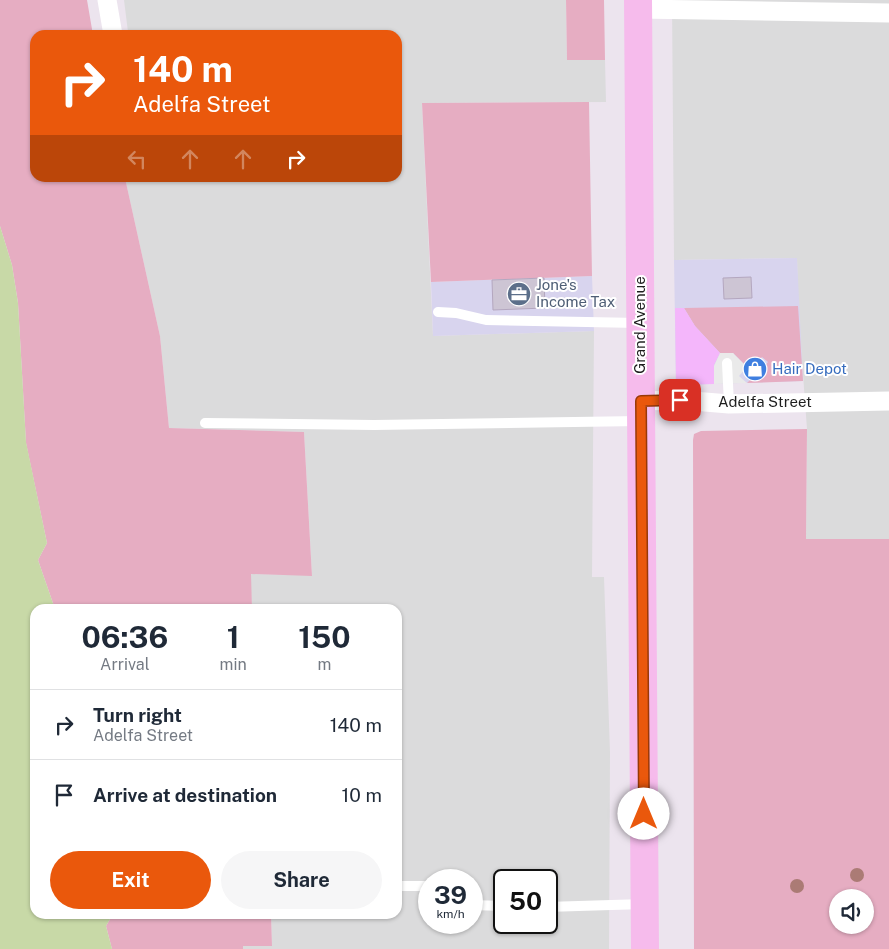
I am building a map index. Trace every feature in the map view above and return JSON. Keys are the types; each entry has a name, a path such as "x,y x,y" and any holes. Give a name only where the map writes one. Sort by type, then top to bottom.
{"main road":[{"name":"Grand Avenue","path":"638,4 645,949"}],"street":[{"path":"107,0 111,30"},
{"path":"638,4 889,13"},
{"name":"Adelfa Street","path":"641,411 680,400 729,404 889,401"}],"lane":[{"path":"438,312 456,313 486,320 640,324"},
{"path":"727,363 729,404"},
{"path":"205,423 412,424 641,411"},
{"path":"402,886 418,886"},
{"path":"558,907 644,904"}],"shaded area":[{"path":"0,0 87,0 92,30 30,30 30,182 126,182 160,336 169,428 304,432 312,576 251,574 252,604 53,604 38,560 47,543 26,443 18,303 12,265 0,226"},
{"path":"124,0 566,0 567,60 605,60 606,102 422,103 433,336 594,331 592,577 604,577 610,753 609,949 243,949 243,946 272,946 271,919 402,919 402,604 252,604 250,574 312,575 304,432 169,428 160,336 126,182 402,182 402,30 128,30"},
{"path":"566,0 604,0 605,60 567,60"},
{"path":"672,0 889,0 889,539 806,539 807,429 798,306 797,258 674,260"},
{"path":"589,102 592,276 431,282 422,103"},
{"path":"0,226 12,265 18,303 26,442 47,543 38,560 53,604 30,604 30,919 110,919 106,926 112,949 0,949"},
{"path":"797,258 803,381 679,385 676,383 674,260"},
{"path":"592,276 594,331 433,336 431,282"},
{"path":"798,306 803,381 747,383 754,376 758,379 765,371 763,368 768,362 762,357 758,361 755,359 747,367 733,353 720,353 695,326 684,308"},
{"path":"720,353 733,353 747,367 739,376 747,383 714,384 714,366"},
{"path":"807,429 806,539 889,539 889,949 694,949 694,434 701,431"},
{"path":"110,919 271,919 272,946 243,946 243,949 112,949 106,926"}],"sand":[{"path":"675,308 684,308 695,326 720,353 714,365 714,384 679,385 676,383"}],"building":[{"path":"751,277 752,298 724,299 723,278"},
{"name":"Jone's Income Tax","path":"544,278 545,308 493,310 492,280"}],"place":[{"name":"Jone's Income Tax","path":"519,294"},
{"name":"Hair Depot","path":"755,369"}],"route":[{"path":"644,814 641,401 680,400"}]}
